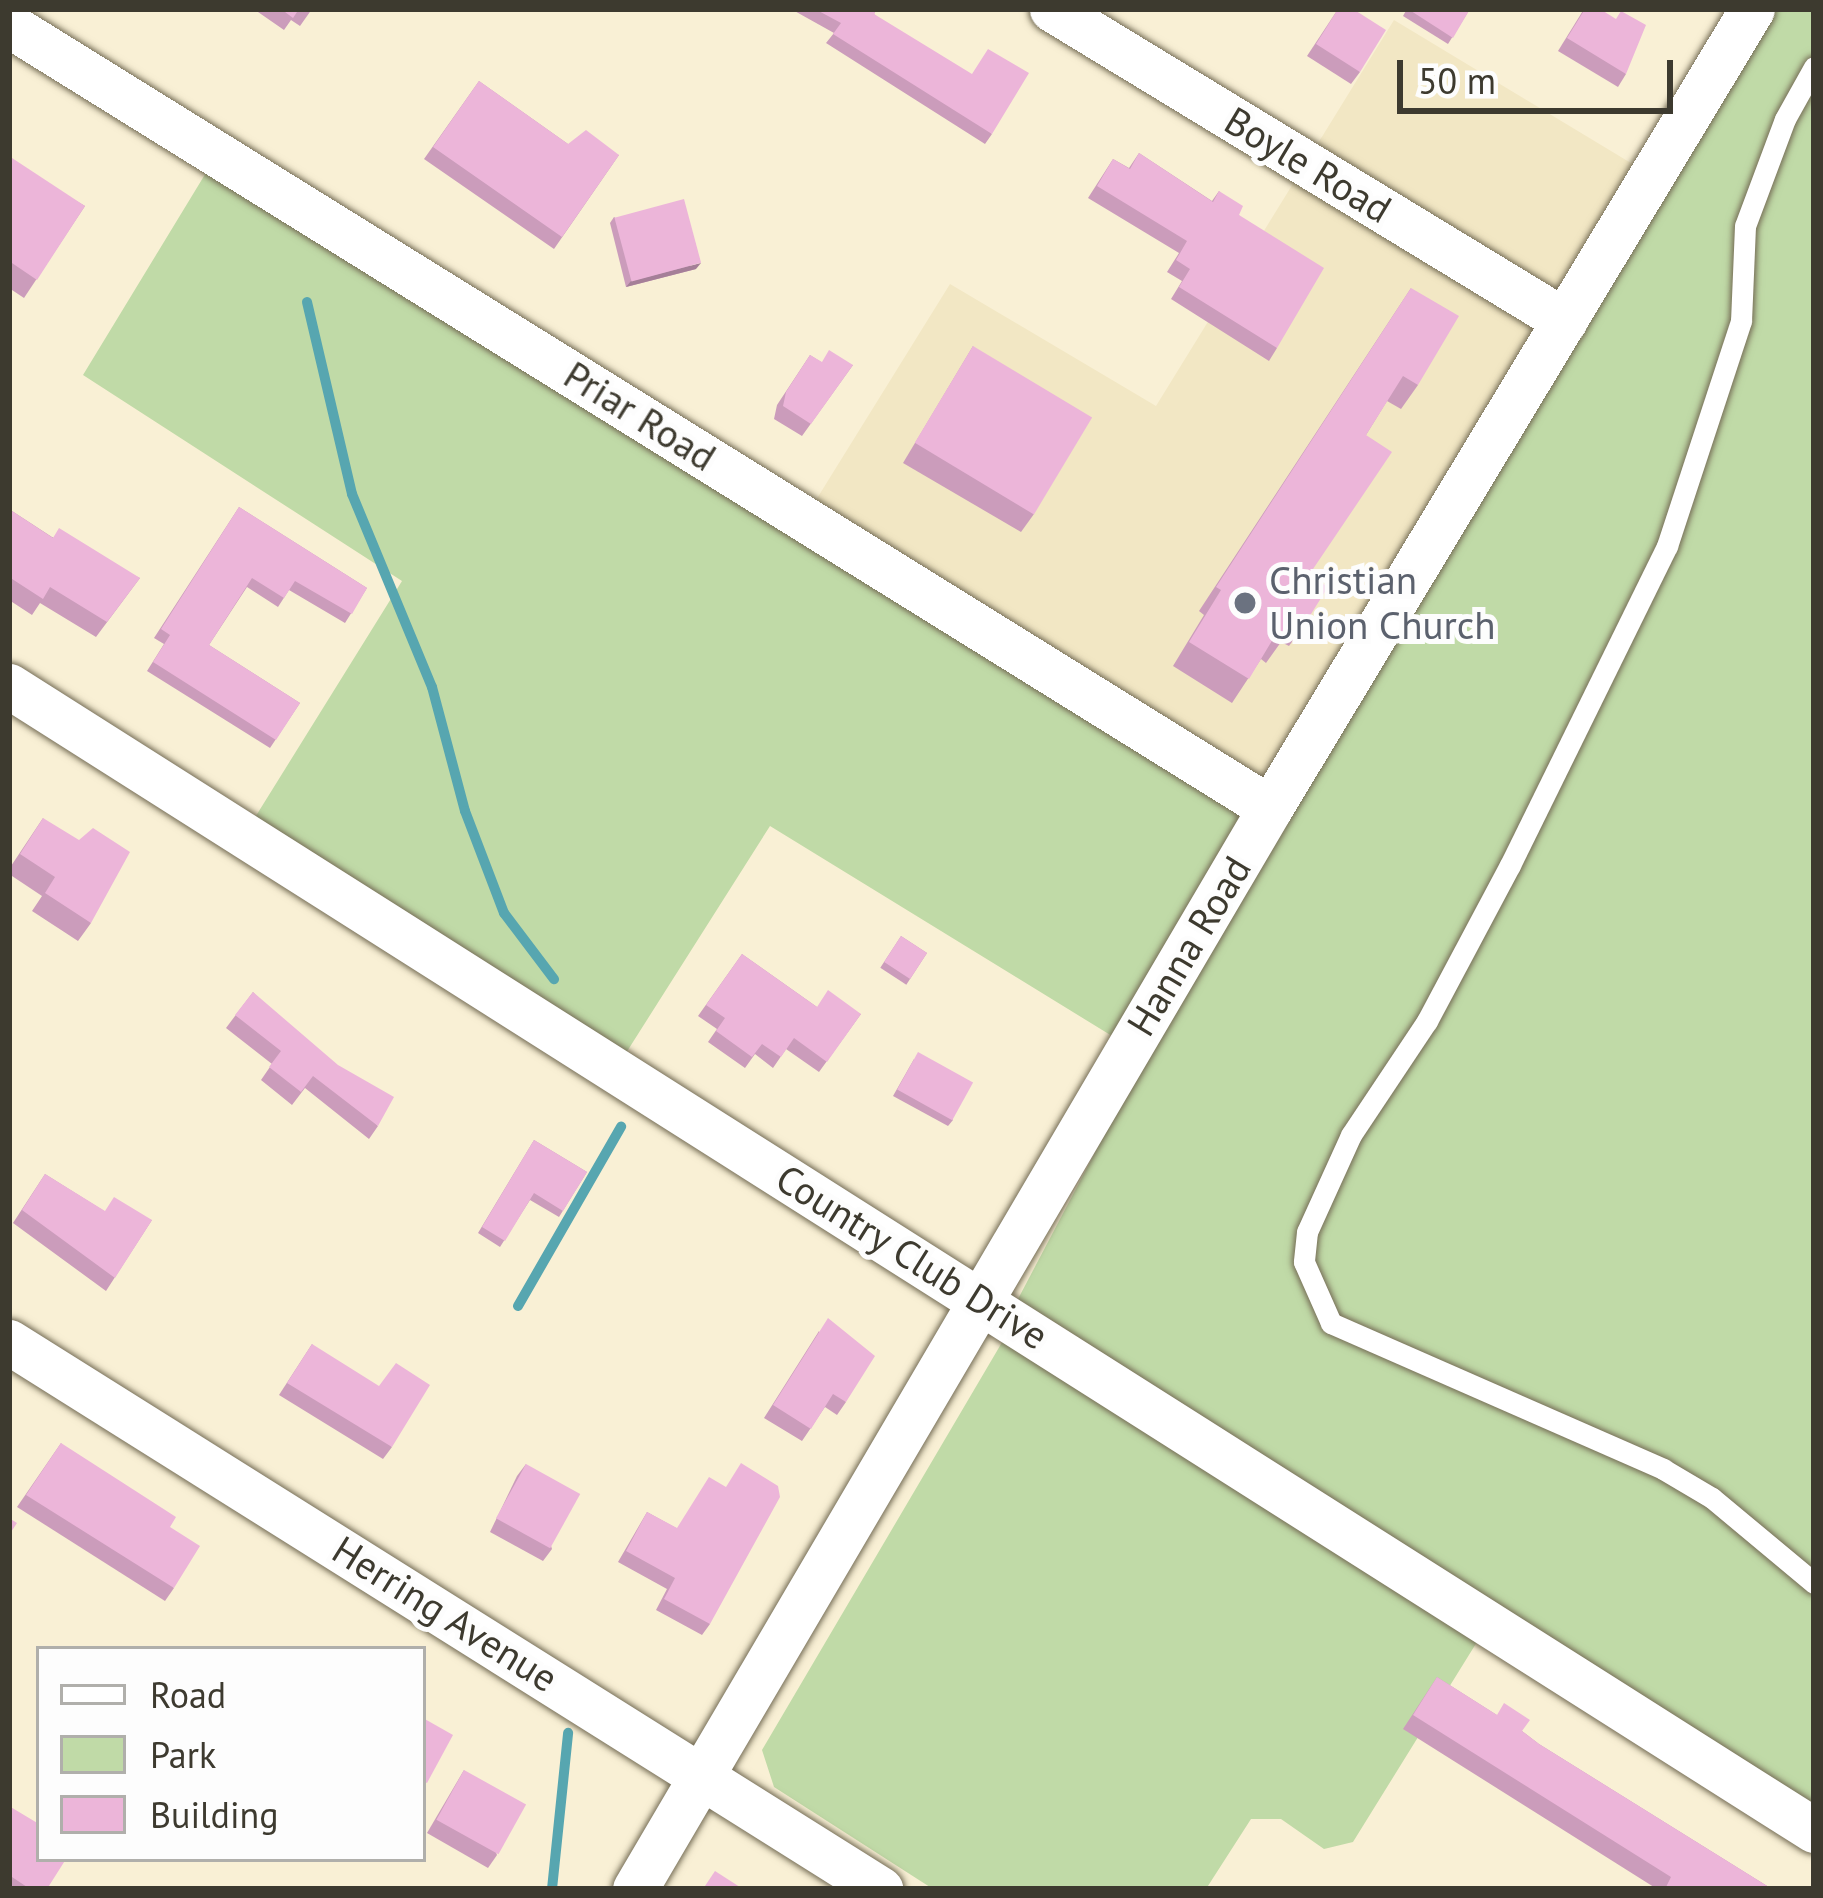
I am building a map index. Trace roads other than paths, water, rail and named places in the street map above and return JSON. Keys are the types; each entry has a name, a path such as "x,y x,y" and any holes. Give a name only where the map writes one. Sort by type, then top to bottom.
{"street":[{"name":"Boyle Road","path":"1052,9 1565,321"},
{"name":"Hanna Road","path":"635,1889 1270,808 1752,9"},
{"name":"Priar Road","path":"9,26 1270,808"},
{"name":"Country Club Drive","path":"9,686 1814,1830"},
{"name":"Herring Avenue","path":"9,1342 880,1889"}],"lane":[{"path":"1814,67 1785,119 1745,226 1730,366 1667,546 1510,866 1427,1021 1352,1135 1307,1232 1304,1262 1331,1323 1663,1469 1712,1498 1814,1583"}],"waterway":[{"path":"307,302 352,494 432,687 465,811 504,913 554,979"},
{"path":"518,1306 621,1127"},
{"path":"552,1889 568,1733"}],"place":[{"name":"Christian Union Church","path":"1245,603"}]}
